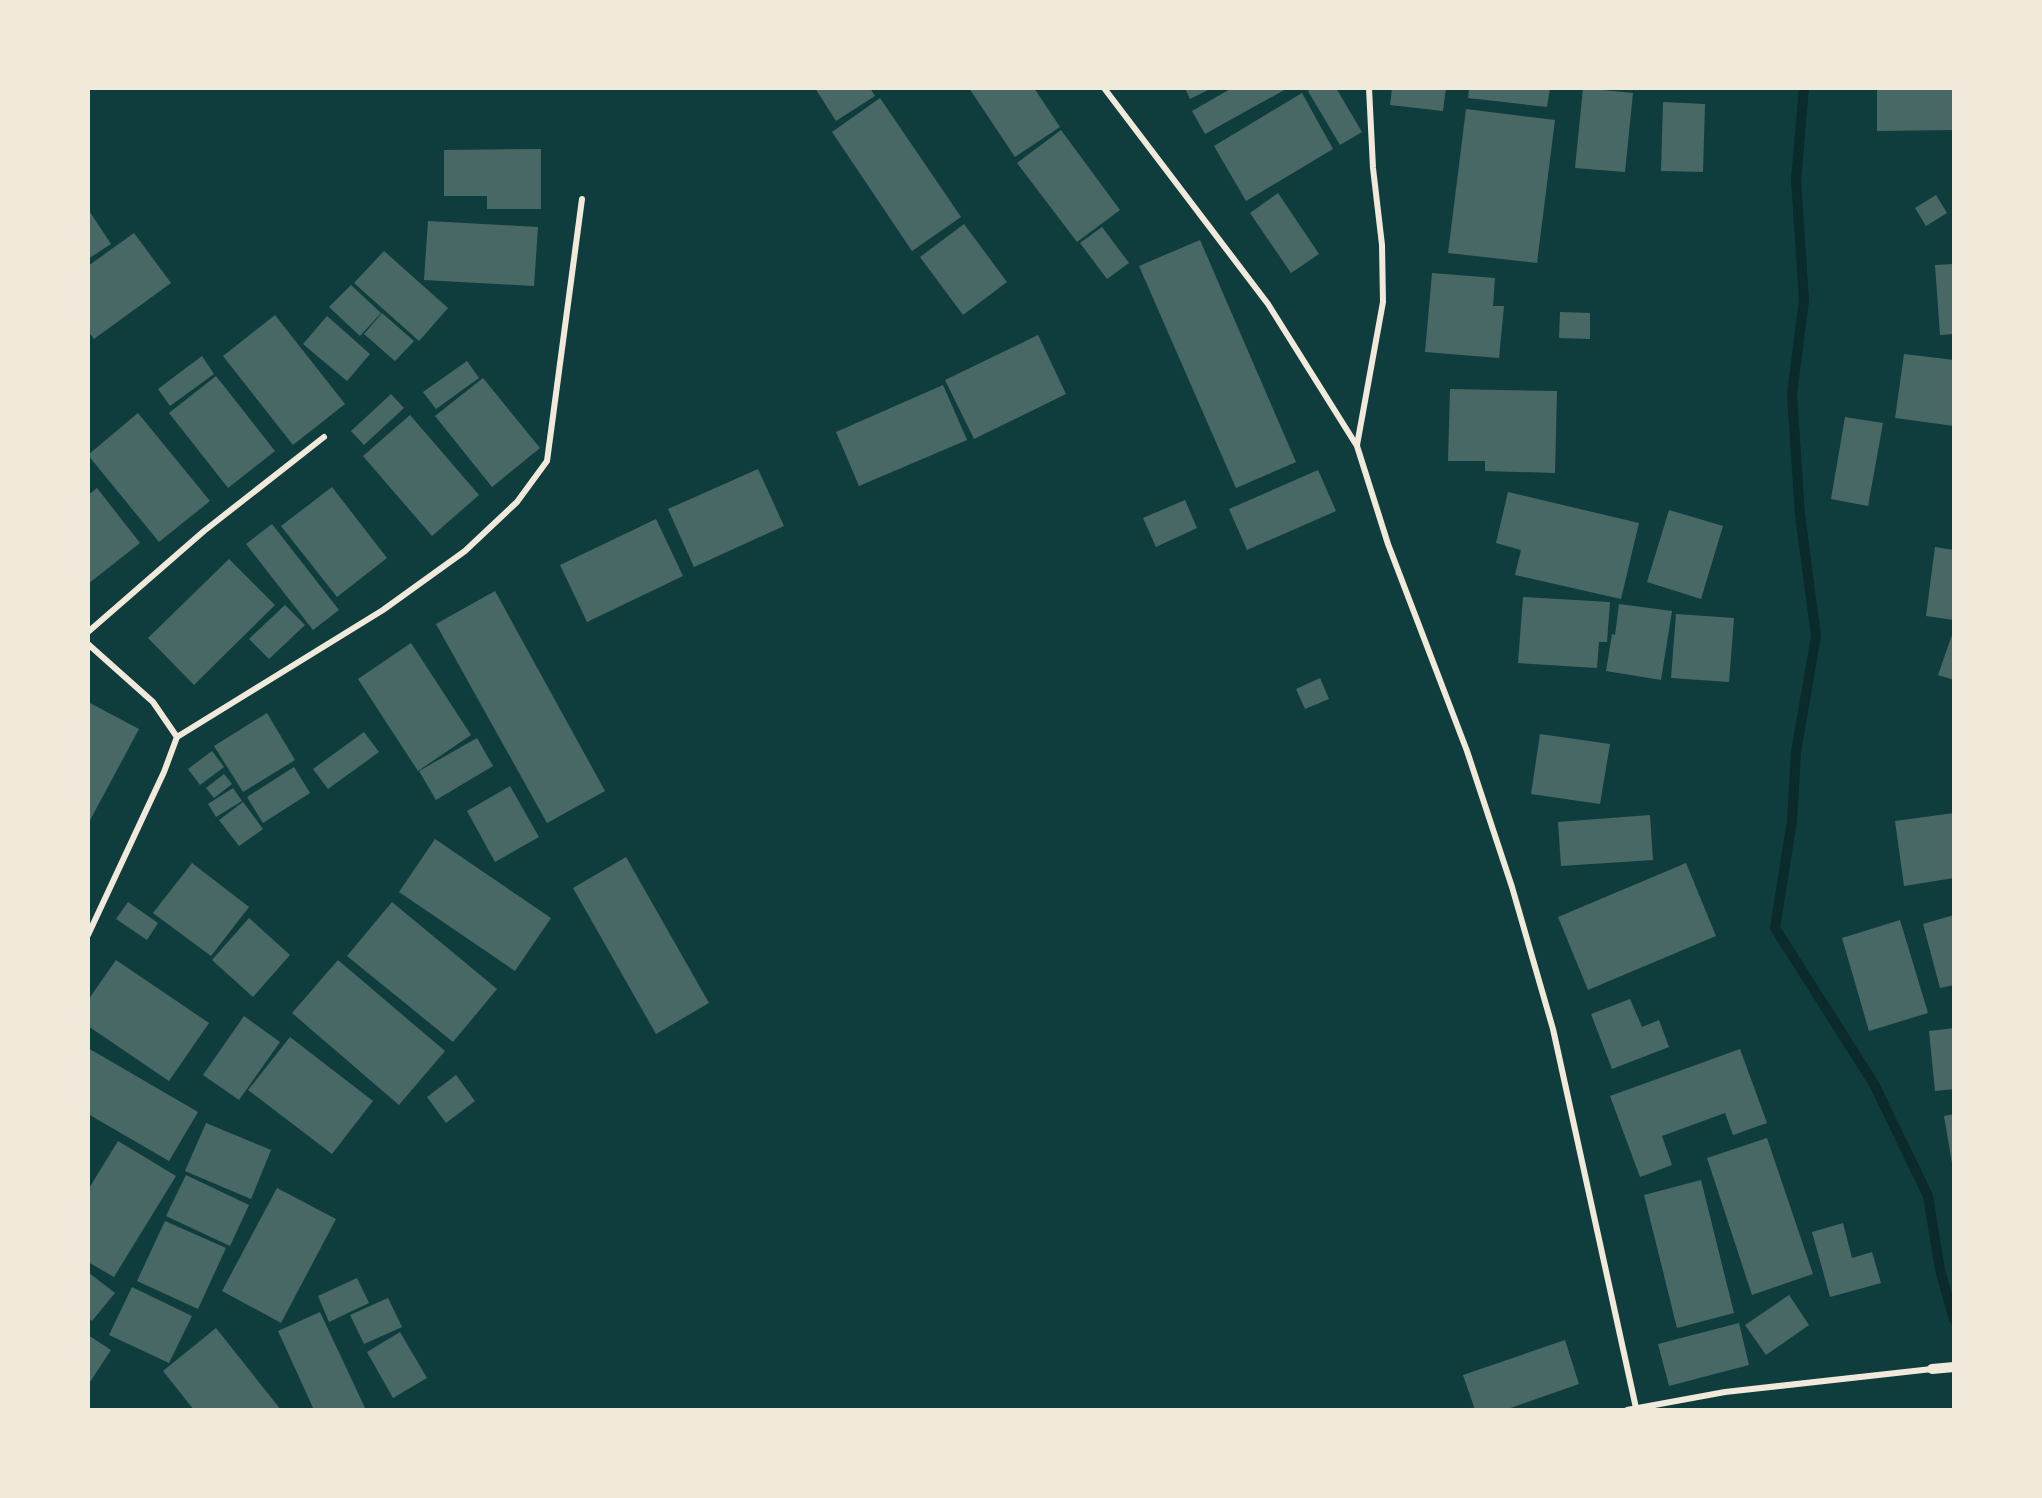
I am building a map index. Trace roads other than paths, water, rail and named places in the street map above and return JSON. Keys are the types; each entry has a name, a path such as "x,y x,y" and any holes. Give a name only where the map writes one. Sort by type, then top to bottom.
{"street":[{"path":"1104,88 1269,304 1357,446 1388,544 1467,751 1512,887 1547,1008 1636,1408"},
{"path":"1357,446 1383,302 1382,245 1373,168 1369,88"},
{"path":"88,935 164,772 177,737 383,610 465,551 517,502 547,461 582,199"},
{"path":"88,632 204,531 324,437"},
{"path":"88,644 153,702 177,737"},
{"path":"1628,1410 1725,1392 1953,1367"}],"waterway":[{"path":"1804,88 1796,180 1804,300 1792,394 1800,515 1816,636 1796,752 1792,821 1775,928 1874,1084 1928,1196 1940,1270 1954,1320"}]}
